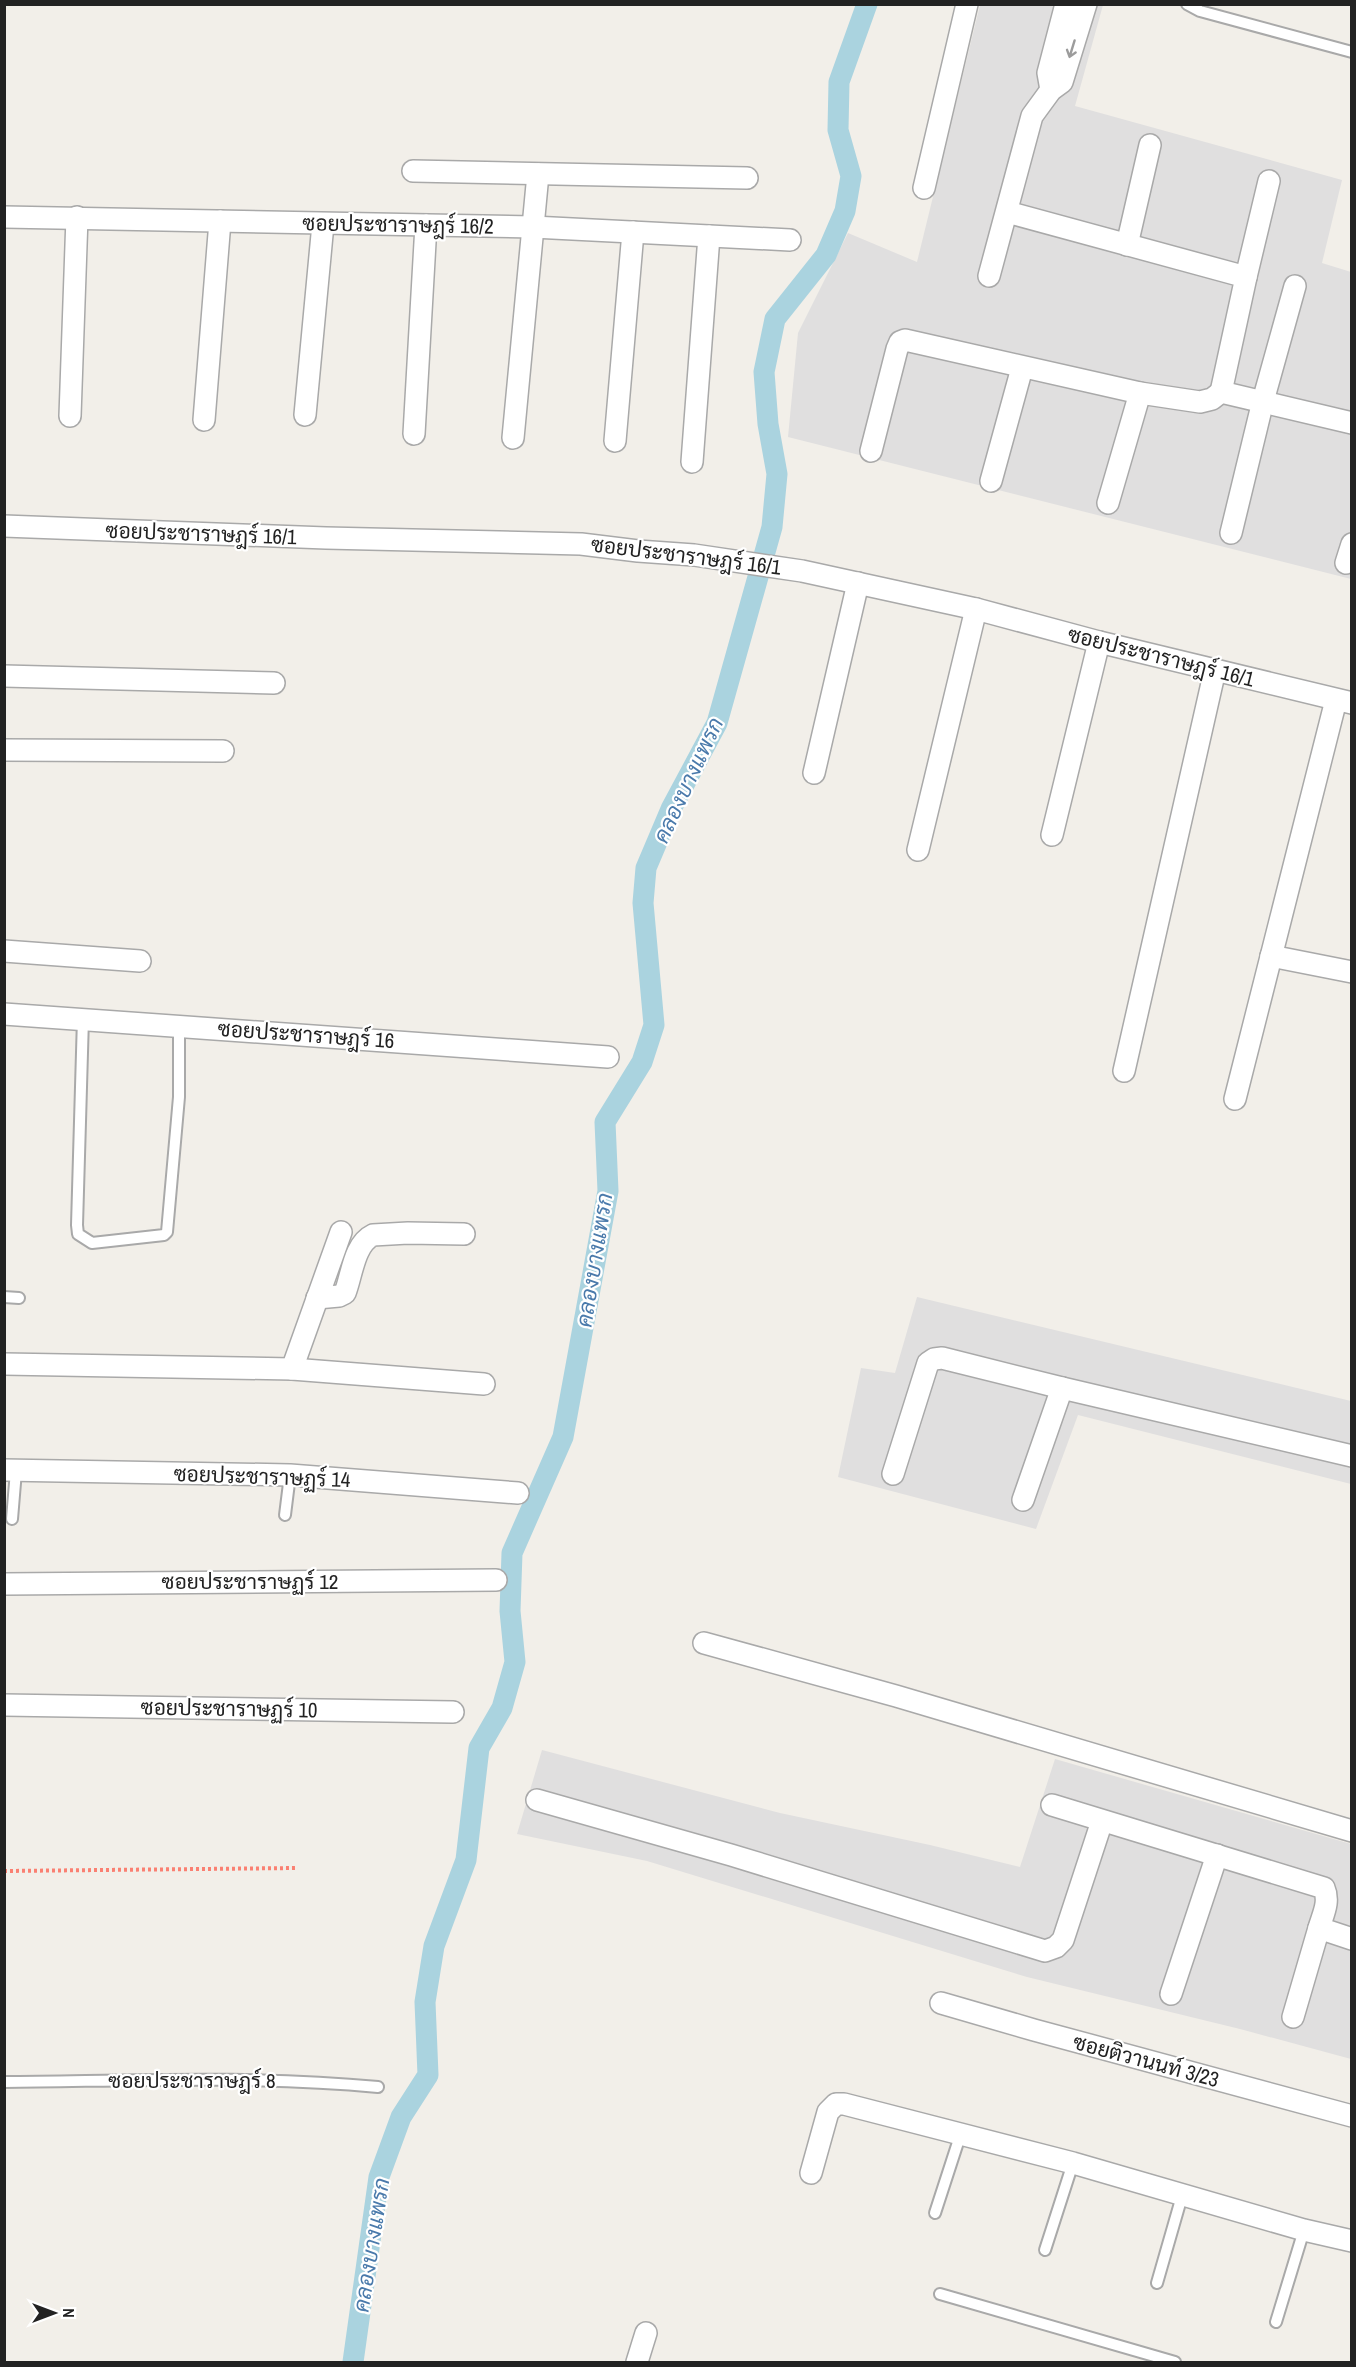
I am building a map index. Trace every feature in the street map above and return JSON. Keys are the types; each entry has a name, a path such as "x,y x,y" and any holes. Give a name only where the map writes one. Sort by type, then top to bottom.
{"street":[{"path":"924,188 967,4"},
{"path":"1051,90 1048,73 1066,4"},
{"path":"989,276 1032,116 1051,90 1062,81 1086,4"},
{"path":"1127,245 1150,145"},
{"path":"412,171 747,178"},
{"path":"513,438 538,174"},
{"path":"871,451 900,342 905,340 1140,393 1200,402 1212,399 1221,392 1269,181"},
{"path":"1007,212 1246,277"},
{"name":"ซอยประชาราษฎร์ 16/2","path":"4,217 532,227 790,240"},
{"path":"69,416 77,217"},
{"path":"204,420 220,220"},
{"path":"305,415 323,224"},
{"path":"414,434 426,225"},
{"path":"615,441 633,232"},
{"path":"692,462 709,236"},
{"path":"1231,533 1263,400 1295,286"},
{"path":"991,481 1022,368"},
{"path":"1221,392 1263,400 1352,423"},
{"path":"1107,503 1140,393"},
{"name":"ซอยประชาราษฎร์ 16/1","path":"4,526 314,538 581,544 694,555 802,571 976,609 1099,642 1344,701"},
{"path":"814,773 858,583"},
{"path":"918,850 976,609"},
{"path":"1052,835 1099,642"},
{"path":"1124,1071 1215,670"},
{"path":"4,676 274,683"},
{"path":"1235,1099 1271,956 1344,701"},
{"path":"4,750 223,751"},
{"path":"4,951 140,961"},
{"path":"1271,956 1352,972"},
{"name":"ซอยประชาราษฎร์ 16","path":"4,1014 608,1057"},
{"path":"292,1369 341,1232"},
{"path":"317,1298 339,1296 345,1293 358,1250 373,1235 464,1234"},
{"path":"893,1474 928,1363 942,1358 1352,1456"},
{"path":"4,1364 292,1369 484,1384"},
{"path":"1023,1500 1062,1388"},
{"name":"ซอยประชาราษฏร์ 14","path":"10,1470 290,1474 518,1493"},
{"name":"ซอยประชาราษฏร์ 12","path":"4,1584 496,1580"},
{"path":"704,1643 907,1700 1352,1831"},
{"name":"ซอยประชาราษฏร์ 10","path":"4,1706 453,1712"},
{"path":"537,1800 731,1855 1045,1951 1056,1947 1063,1940 1102,1821"},
{"path":"1052,1806 1324,1888 1327,1904 1293,2017"},
{"path":"1171,1994 1217,1855"},
{"path":"1319,1928 1352,1939"},
{"name":"ซอยติวานนท์ 3/23","path":"941,2003 1352,2116"},
{"path":"811,2173 828,2112 836,2104 860,2107 1073,2163 1304,2230 1352,2241"},
{"path":"637,2362 646,2333"}],"lane":[{"path":"1187,4 1200,11 1352,52"},
{"path":"83,1018 77,1225 78,1234 92,1243 164,1235 167,1232 179,1097 179,1025"},
{"path":"4,1297 19,1298"},
{"path":"10,1470 12,1519"},
{"path":"285,1515 290,1474"},
{"name":"ซอยประชาราษฎร์ 8","path":"4,2082 323,2081 378,2086"},
{"path":"935,2213 961,2133"},
{"path":"1045,2250 1073,2163"},
{"path":"1157,2283 1182,2196"},
{"path":"1276,2322 1304,2230"},
{"path":"940,2294 1175,2362"}],"path":[{"path":"4,1871 298,1868"}],"shaded area":[{"path":"980,5 1103,5 1075,106 1342,180 1322,263 1351,272 1351,579 788,437 798,333 848,233 917,262"},
{"path":"917,1297 1351,1401 1351,1484 1078,1415 1036,1529 838,1477 861,1368 895,1373"},
{"path":"542,1750 780,1813 1020,1867 1055,1759 1351,1844 1351,2059 1240,2029 1027,1977 647,1861 517,1834"}],"waterway":[{"name":"คลองบางแพรก","path":"353,2362 379,2177 401,2117 428,2075 425,2002 434,1946 466,1860 479,1748 502,1708 515,1662 510,1611 512,1553 563,1437 608,1191 605,1122 642,1062 654,1025 643,903 646,868 671,809 717,723 772,527 777,474 768,424 764,372 775,319 826,255 845,211 851,176 838,130 839,82 867,4"}]}
